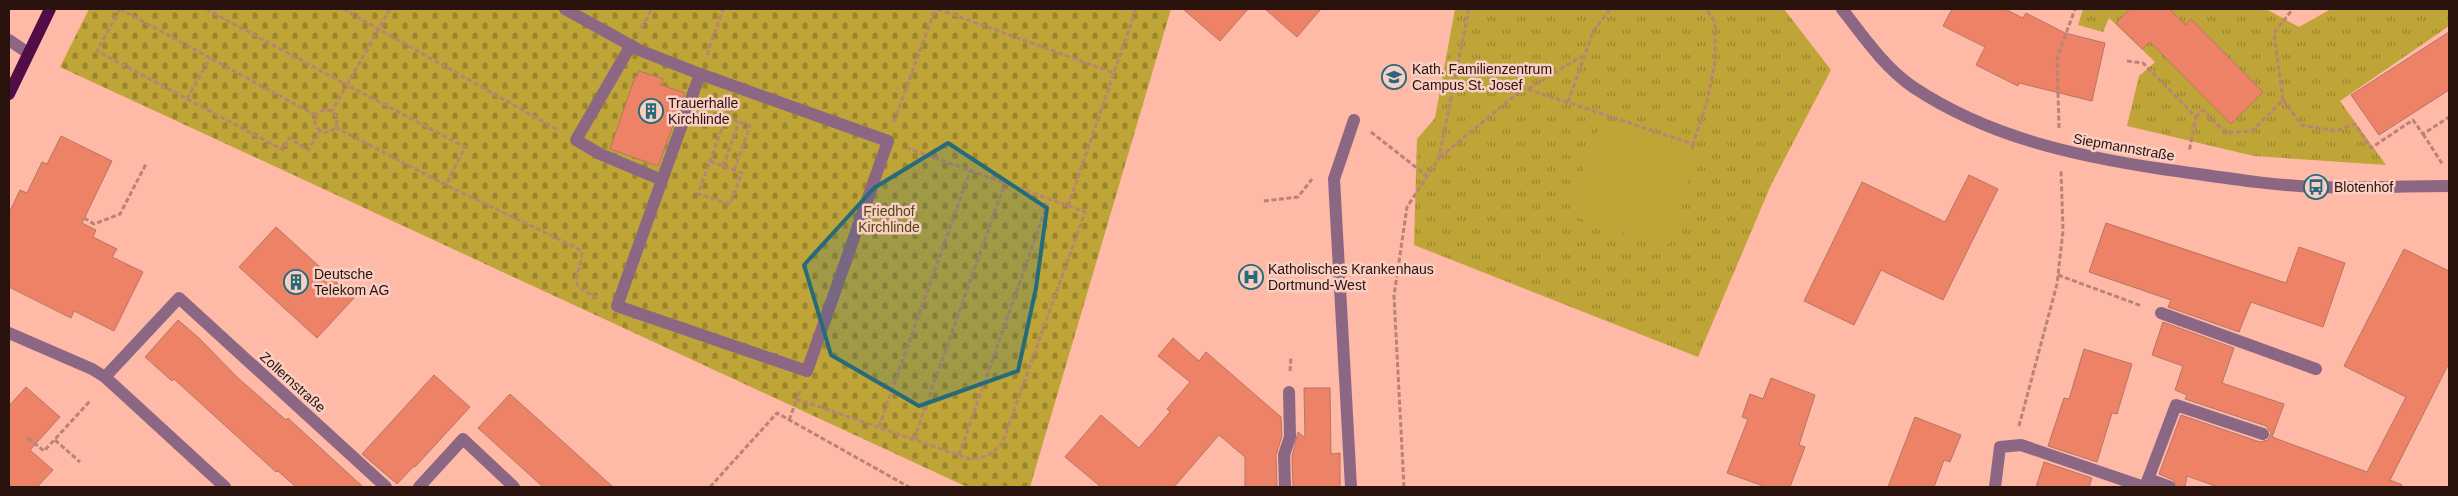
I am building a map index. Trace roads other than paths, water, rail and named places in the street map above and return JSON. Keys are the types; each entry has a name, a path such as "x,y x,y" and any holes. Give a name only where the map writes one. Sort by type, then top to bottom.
{"main road":[{"path":"9,94 50,9"}],"street":[{"path":"565,9 631,45 700,74 888,141 807,372 617,306 700,74"},
{"name":"Siepmannstraße","path":"1842,9 1869,44 1912,86 1947,107 1997,131 2060,151 2106,161 2260,182 2316,186 2449,186"},
{"path":"9,40 28,52"},
{"path":"631,45 576,140 600,154 662,180"},
{"path":"1351,487 1334,179 1354,120"},
{"name":"Zollernstraße","path":"105,377 179,298 386,487"},
{"path":"2162,313 2316,369"},
{"path":"9,333 92,369 105,377 226,487"},
{"path":"1285,487 1284,455 1290,436 1289,392"},
{"path":"2146,485 2176,405 2263,434"},
{"path":"419,487 463,439 514,487"},
{"path":"1996,487 2000,447 2021,445 2146,485 2170,487"}],"place":[{"name":"Kath. Familienzentrum Campus St. Josef","path":"1394,77"},
{"name":"Trauerhalle Kirchlinde","path":"651,111"},
{"name":"Blotenhof","path":"2316,187"},
{"name":"Katholisches Krankenhaus Dortmund-West","path":"1251,277"},
{"name":"Deutsche Telekom AG","path":"296,282"}],"park label":[{"name":"Friedhof Kirchlinde","path":"889,220"}]}
